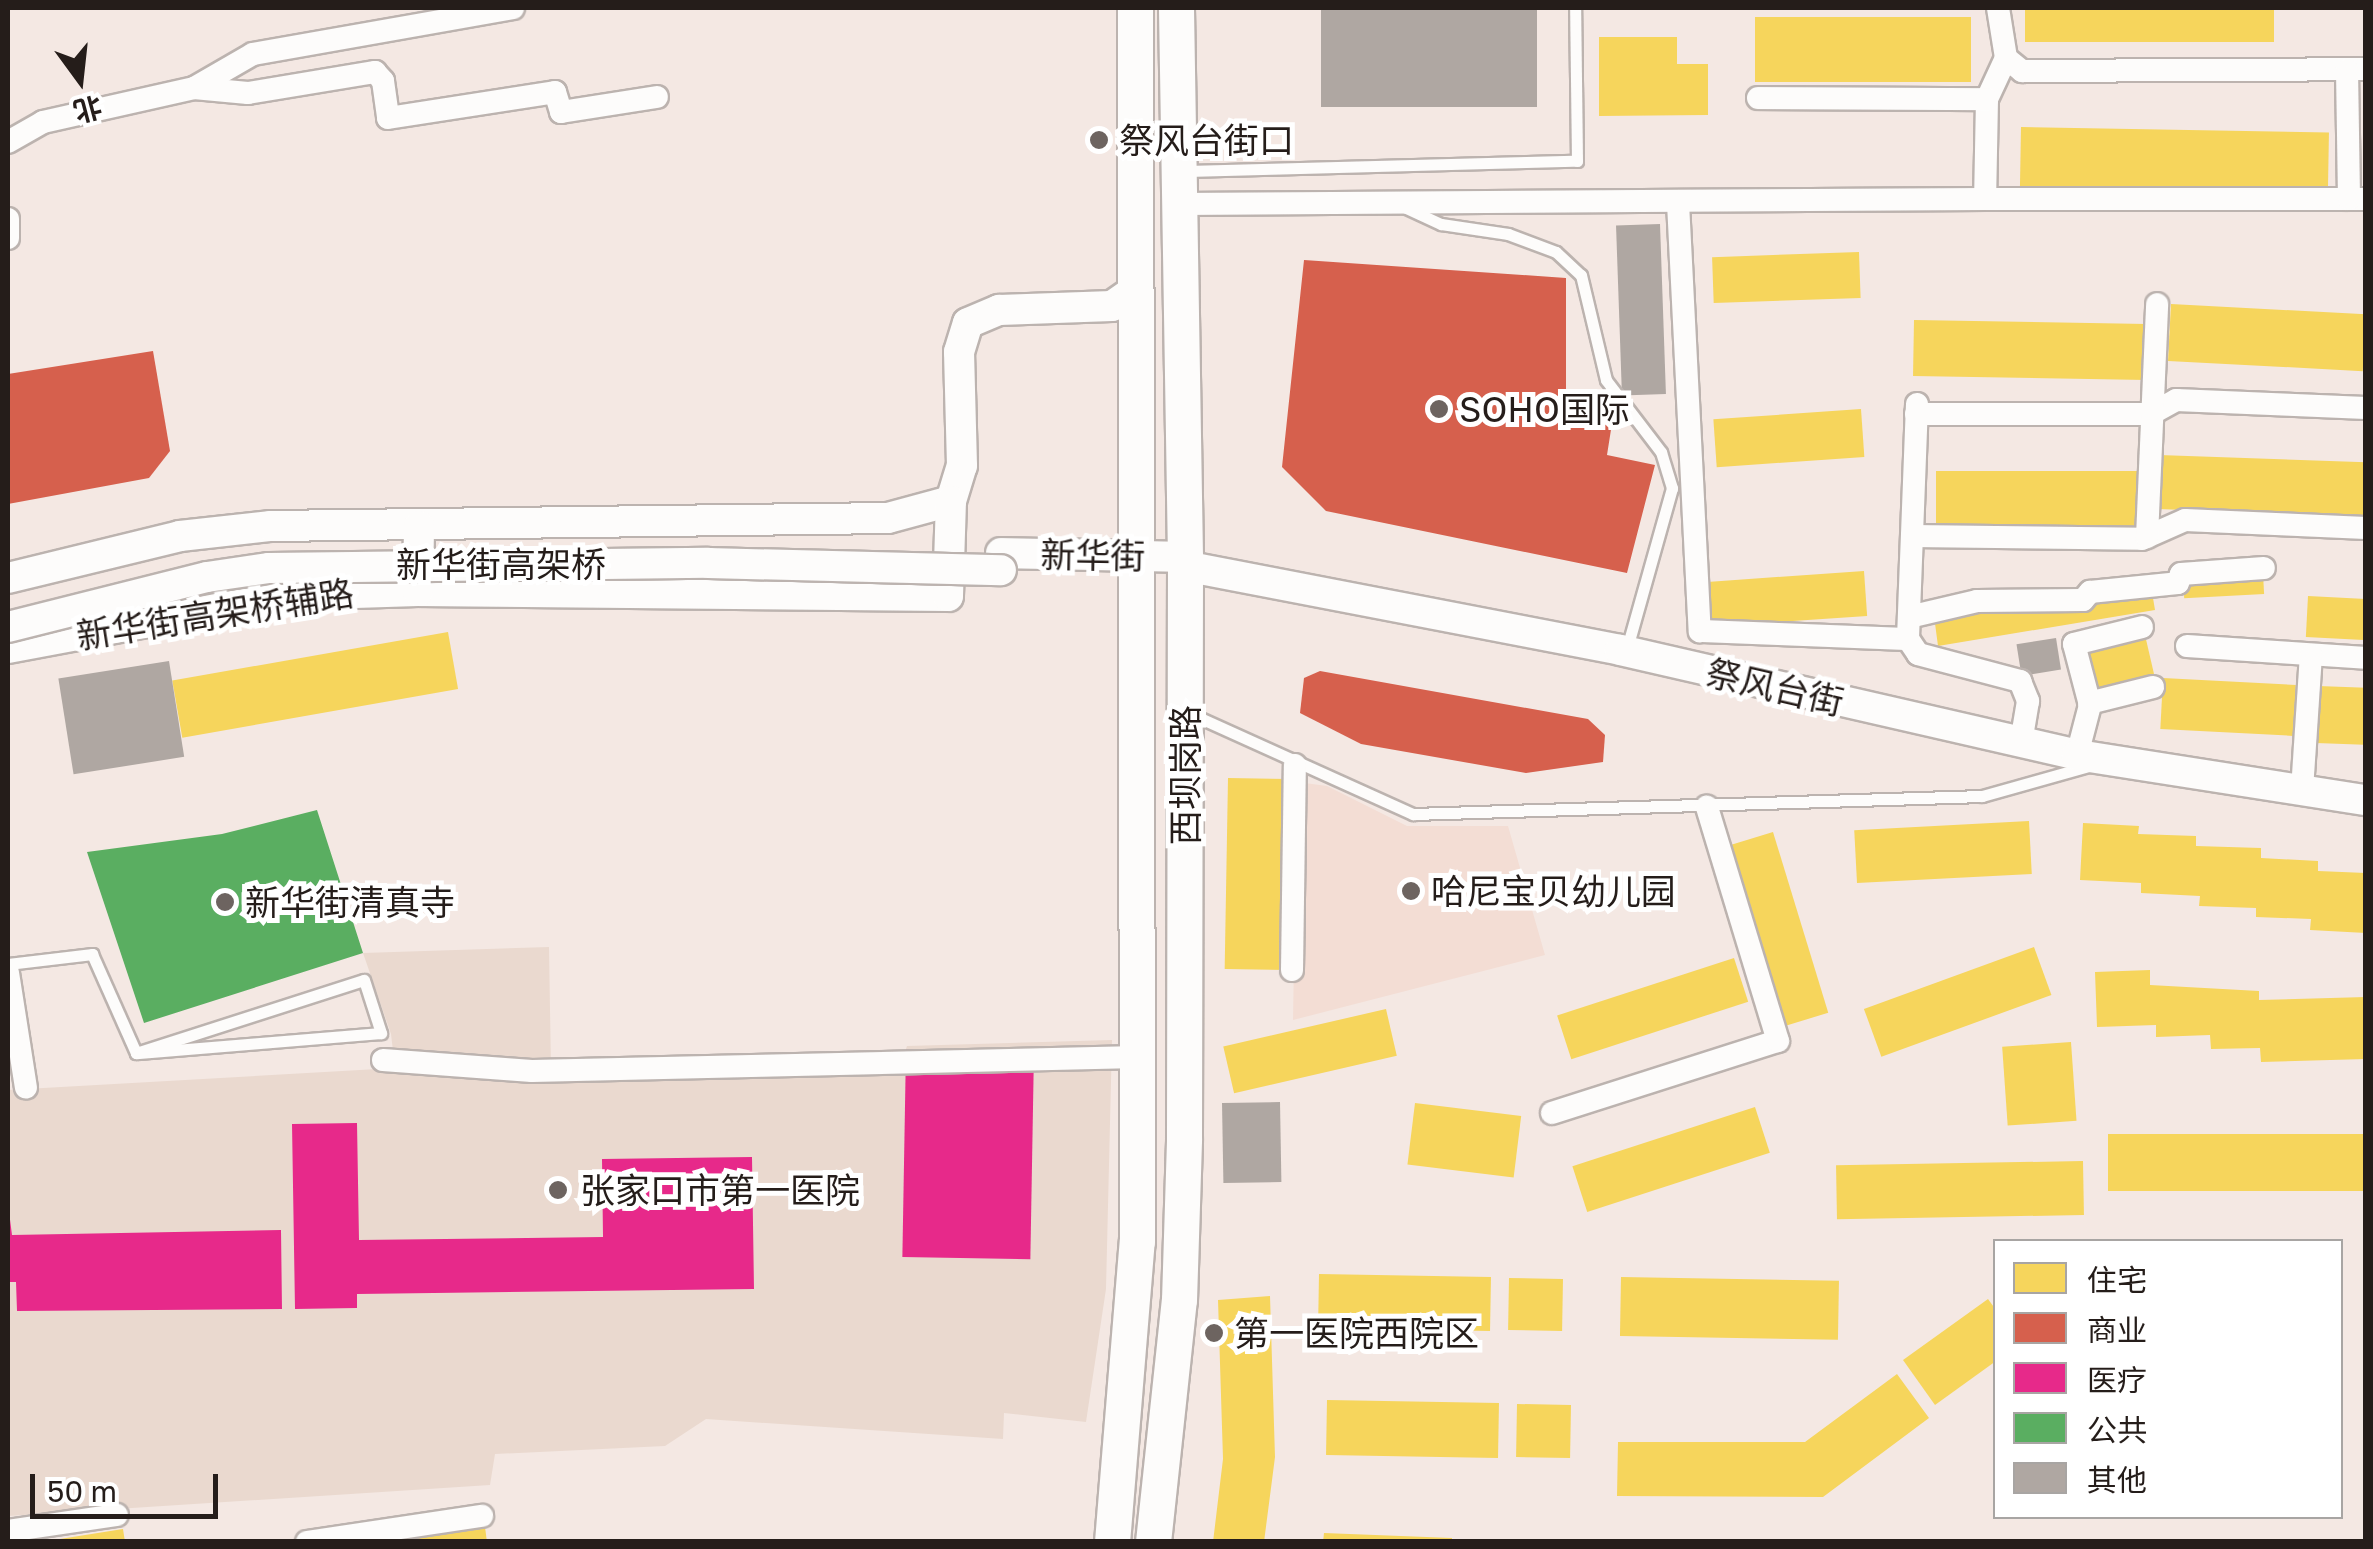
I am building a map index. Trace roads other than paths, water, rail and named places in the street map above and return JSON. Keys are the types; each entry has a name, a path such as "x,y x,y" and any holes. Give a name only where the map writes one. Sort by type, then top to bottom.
{"main road":[{"name":"西坝岗路","path":"1112,1542 1129,1386 1138,1058 1135,8"},
{"name":"西坝岗路","path":"1153,1542 1179,1300 1185,566 1176,8"},
{"path":"951,502 962,466 959,352 968,324 999,310 1112,306 1135,290"},
{"name":"新华街高架桥辅路","path":"8,578 180,536 271,526 888,518 951,502 948,596 418,591 292,595 8,648"},
{"path":"418,591 419,526"},
{"name":"新华街高架桥","path":"8,611 213,560 266,554 704,547 1001,561"},
{"name":"新华街","path":"1001,561 1185,566"},
{"name":"新华街高架桥","path":"8,626 207,577 269,568 1001,561"},
{"name":"祭风台街","path":"1185,566 1626,651 2077,755 2366,800"}],"street":[{"path":"8,142 44,122 194,88 252,54 512,8"},
{"path":"1985,199 1987,98 2006,58 1998,8"},
{"path":"1179,188 1396,204 2357,199 2356,70 2022,71 2006,58"},
{"path":"194,88 248,93 375,72 384,81 388,118 555,92 560,112 657,97"},
{"path":"1758,98 1987,98"},
{"path":"1678,203 1700,631 1909,628 1977,600 2082,600 2090,592 2178,582 2181,574 2264,568"},
{"path":"8,219 8,238"},
{"path":"2147,537 2157,304"},
{"path":"2021,743 2028,701 2020,682 1918,654 1909,628 1917,409 2151,414 2176,400 2366,408"},
{"path":"1912,536 2147,537 2185,520 2366,528"},
{"path":"2077,755 2089,703 2074,644 2142,627"},
{"path":"2187,646 2366,658"},
{"path":"2302,790 2311,654"},
{"path":"2089,703 2153,687"},
{"path":"1292,970 1294,765"},
{"path":"1552,1113 1778,1041 1707,807"},
{"path":"8,973 26,1088"},
{"path":"382,1060 532,1072 1138,1058"},
{"path":"8,1531 117,1515"},
{"path":"306,1542 482,1516"}],"lane":[{"path":"1179,188 1577,161 1575,8"},
{"path":"1396,204 1442,224 1508,234 1556,252 1581,275 1606,380 1661,452 1672,488 1626,651"},
{"path":"1185,711 1294,765 1413,814 1982,796 2110,760"},
{"path":"8,964 92,954 136,1053"},
{"path":"364,980 381,1033 343,1036 136,1053 364,980"}],"place":[{"name":"祭风台街口","path":"1099,140"},
{"name":"SOHO国际","path":"1439,409"},
{"name":"哈尼宝贝幼儿园","path":"1411,891"},
{"name":"新华街清真寺","path":"225,902"},
{"name":"张家口市第一医院","path":"558,1190"},
{"name":"第一医院西院区","path":"1214,1333"}]}
